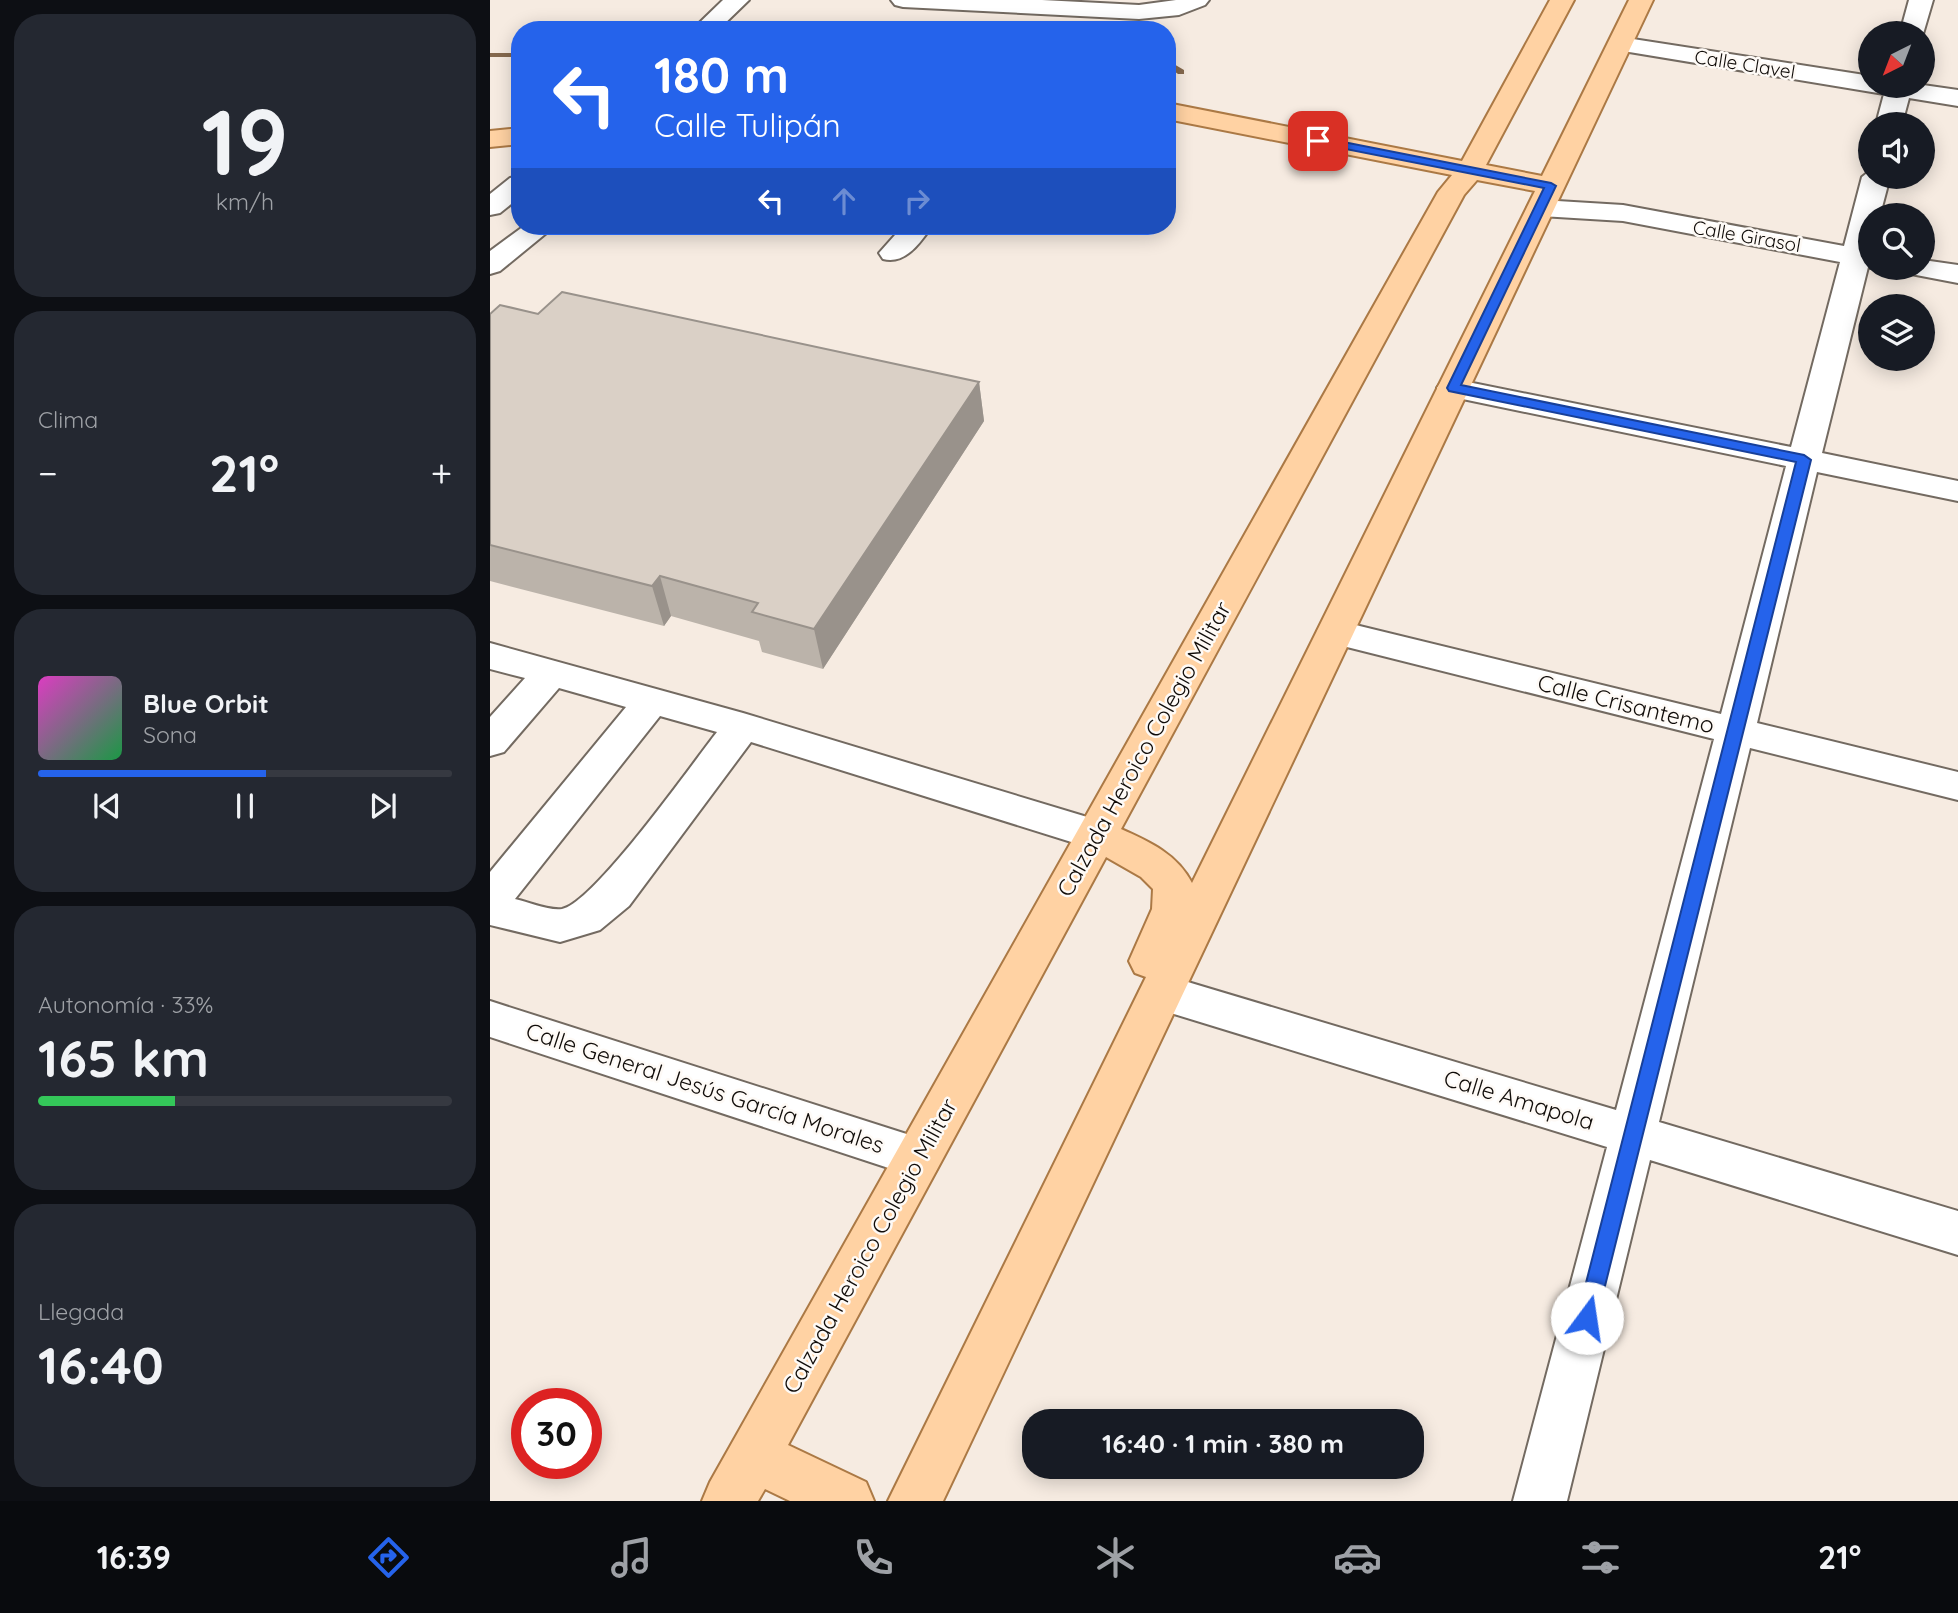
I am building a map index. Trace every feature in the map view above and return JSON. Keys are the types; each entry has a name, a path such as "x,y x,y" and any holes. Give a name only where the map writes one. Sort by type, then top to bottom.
{"main road":[{"name":"Calzada Heroico Colegio Militar","path":"729,1501 1562,0"},
{"path":"915,1501 1641,0"},
{"path":"1176,113 1461,181"},
{"path":"490,139 511,137"},
{"path":"1176,137 1461,181 1546,197"},
{"path":"490,157 511,155"},
{"path":"1097,835 1139,855 1163,873 1172,885 1175,893 1173,904 1148,973 1150,983 1161,992"},
{"path":"754,1456 847,1501"}],"street":[{"path":"714,21 737,0"},
{"path":"903,0 1139,12 1171,10 1194,2"},
{"path":"1915,21 1921,0"},
{"name":"Calle Clavel","path":"1620,44 1858,82"},
{"path":"1936,94 1958,98"},
{"path":"490,206 511,191"},
{"name":"Calle Girasol","path":"1546,197 1858,257"},
{"path":"490,265 529,235"},
{"path":"892,253 909,235"},
{"path":"1935,270 1958,274"},
{"path":"1540,1501 1804,460 1858,275"},
{"path":"1453,388 1958,491"},
{"name":"Calle Crisantemo","path":"1335,632 1958,786"},
{"path":"490,656 743,726 1097,835"},
{"path":"490,742 551,673"},
{"path":"490,901 652,701"},
{"path":"490,909 560,926 585,918 614,895 743,726"},
{"name":"Calle Amapola","path":"1161,992 1958,1233"},
{"name":"Calle General Jesús García Morales","path":"490,1019 919,1158"}],"building":[{"path":"562,292 979,382 814,629 752,612 758,603 660,576 652,586 490,545 490,314 500,305 538,314"}],"waterway":[{"path":"490,55 511,55"},
{"path":"1176,68 1181,72"}],"route":[{"path":"1318,141 1551,186 1453,388 1804,460 1587,1318"}]}
